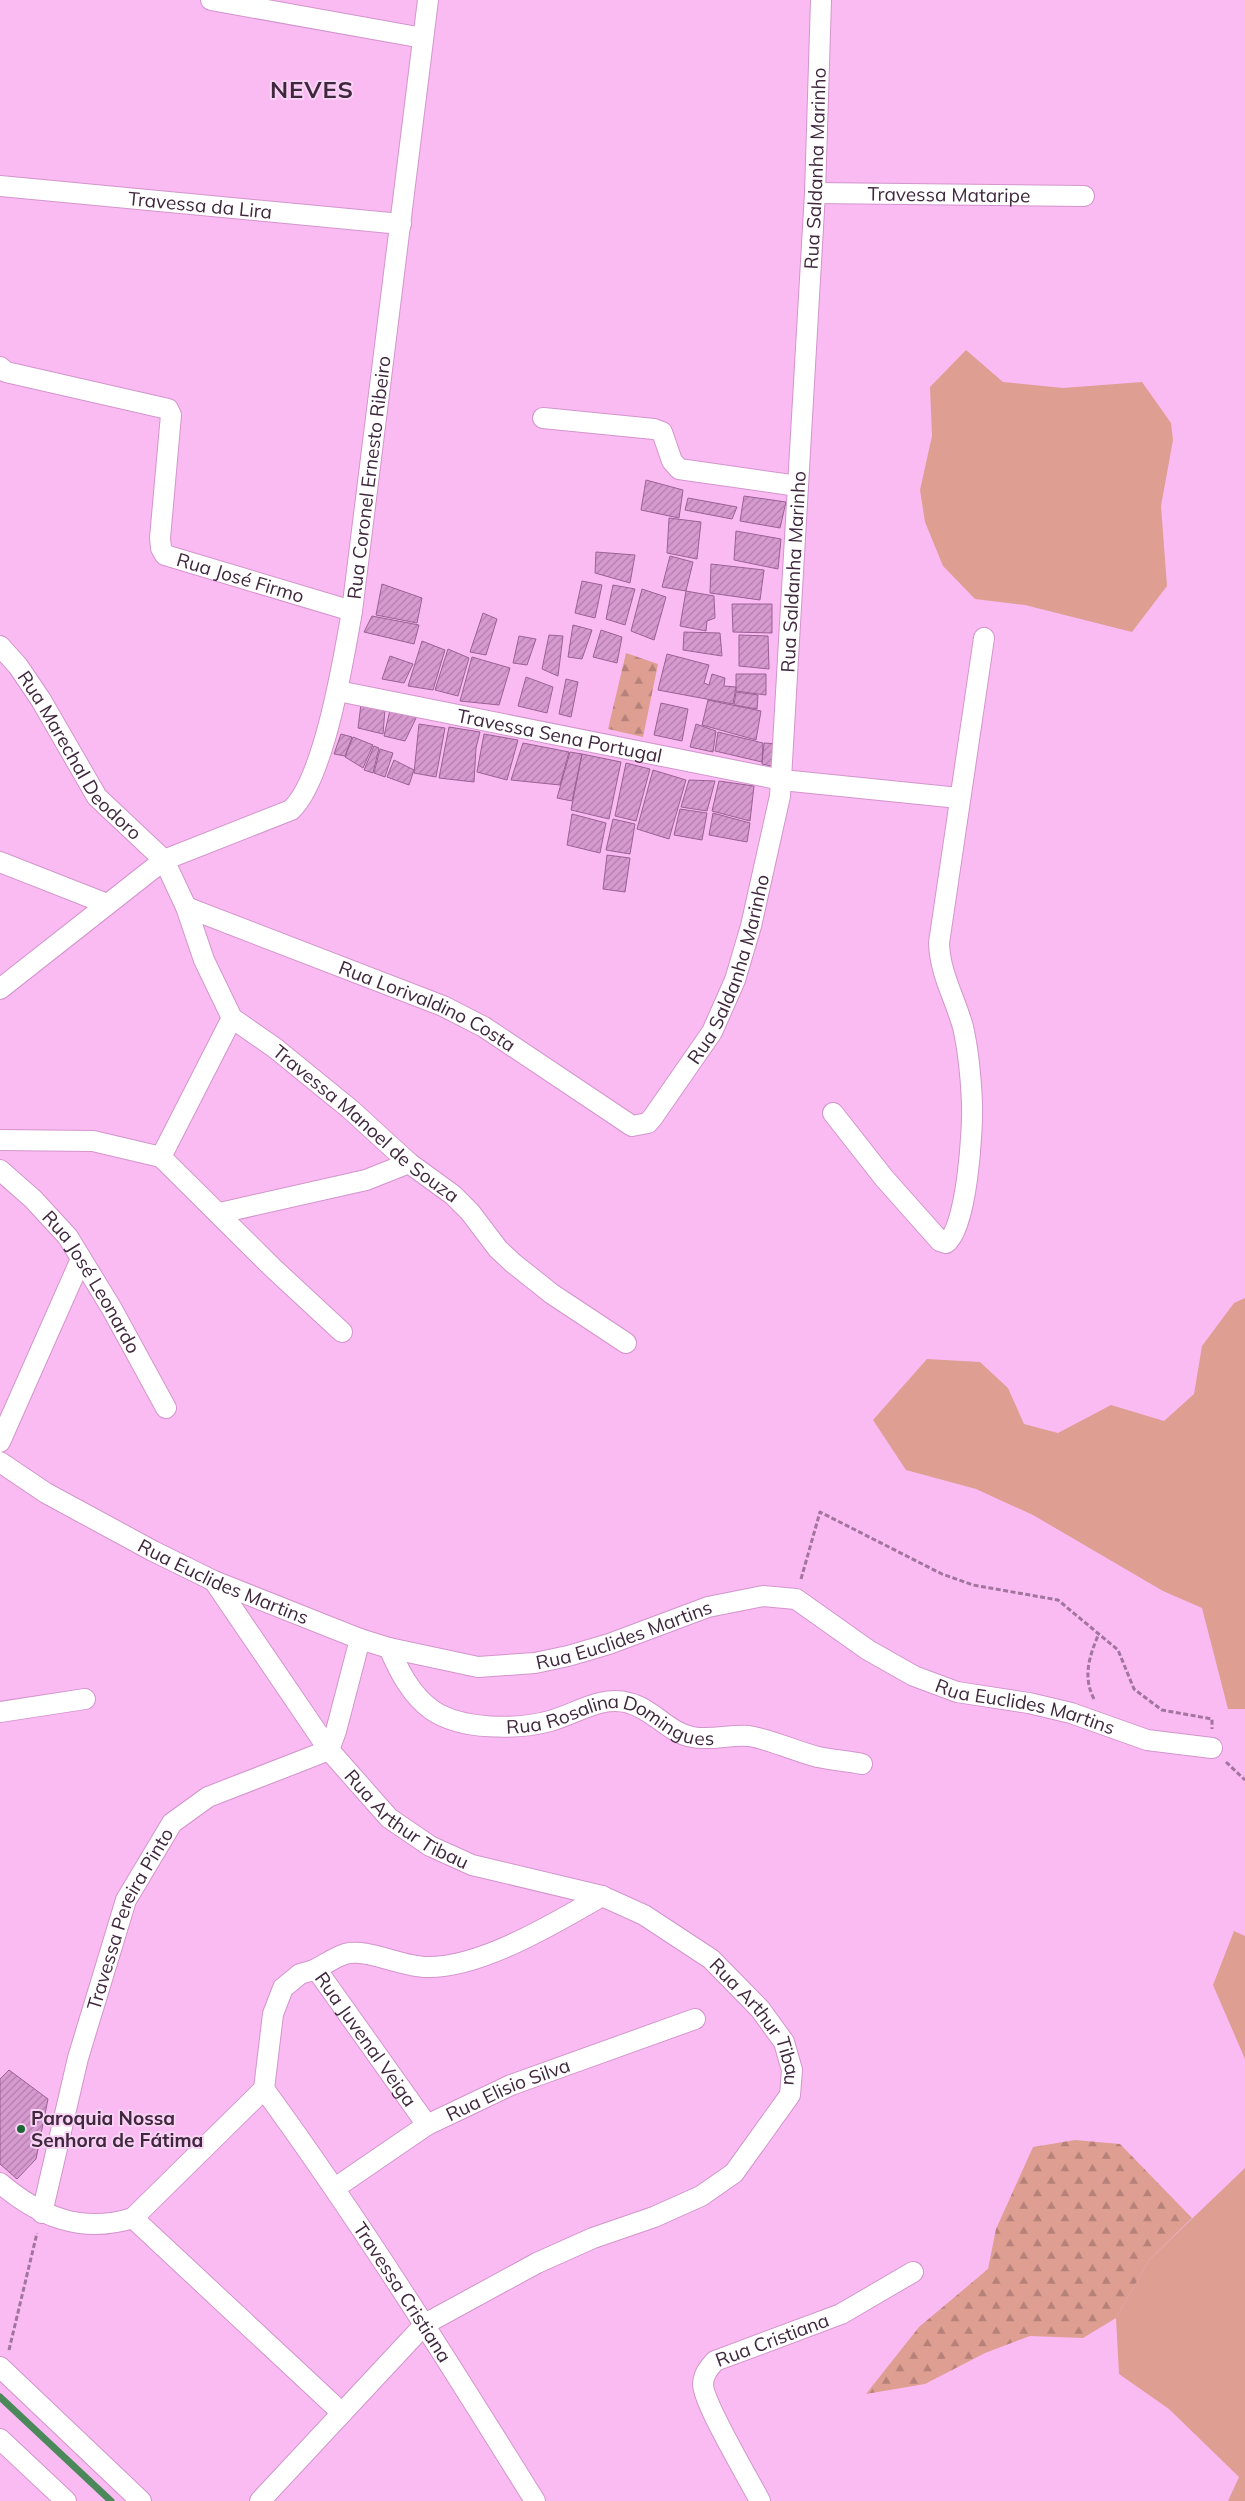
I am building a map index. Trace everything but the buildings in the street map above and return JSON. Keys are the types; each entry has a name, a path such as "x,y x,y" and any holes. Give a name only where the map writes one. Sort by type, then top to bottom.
{"street":[{"path":"211,0 423,38"},
{"name":"Rua Coronel Ernesto Ribeiro","path":"0,989 164,860 291,810 298,804 314,772 338,691 352,611 428,0"},
{"name":"Rua Saldanha Marinho","path":"653,1117 712,1032 735,980 751,926 782,780 814,193 821,0"},
{"name":"Travessa da Lira","path":"0,186 401,224"},
{"name":"Travessa Mataripe","path":"814,193 1084,196"},
{"name":"Rua José Firmo","path":"0,366 6,372 168,409 171,415 160,538 161,548 165,555 352,611"},
{"path":"543,418 654,429 662,432 672,462 679,469 798,486"},
{"path":"833,1113 884,1178 940,1241 946,1243 951,1240 959,1221 970,1162 972,1103 963,1028 939,960 939,943 984,638"},
{"name":"Rua Marechal Deodoro","path":"0,646 18,666 41,700 97,796 164,860"},
{"name":"Travessa Sena Portugal","path":"338,691 782,780 959,798"},
{"name":"Travessa Manoel de Souza","path":"164,860 186,907 204,960 232,1018 283,1054 350,1109 410,1163 453,1195 470,1212 498,1250 513,1263 552,1294 626,1343"},
{"path":"0,862 107,904"},
{"name":"Rua Lorivaldino Costa","path":"186,907 442,1006 484,1027 632,1126 648,1123 653,1117"},
{"path":"161,1157 232,1018"},
{"path":"0,1140 93,1141 161,1157 220,1213 274,1269 342,1332"},
{"path":"220,1213 366,1180 410,1163"},
{"name":"Rua José Leonardo","path":"0,1170 34,1199 68,1237 166,1408"},
{"path":"0,1442 81,1259"},
{"name":"Rua Euclides Martins","path":"0,1462 46,1493 214,1581 360,1639 389,1648 478,1667 535,1663 609,1644 708,1607 763,1596 796,1599 868,1650 914,1676 957,1692 1062,1711 1147,1740 1212,1748"},
{"name":"Rua Arthur Tibau","path":"214,1581 328,1750 390,1818 430,1846 472,1865 602,1896 644,1915 711,1959 760,2009 784,2042 792,2070 790,2095 734,2172 701,2196 654,2217 593,2238 537,2263 425,2324 260,2501"},
{"path":"328,1750 336,1731 360,1639"},
{"name":"Rua Rosalina Domingues","path":"389,1648 409,1686 432,1710 455,1720 491,1727 521,1726 549,1721 601,1702 617,1701 630,1703 644,1709 691,1737 711,1739 749,1736 819,1757 862,1764"},
{"path":"0,1712 85,1699"},
{"name":"Travessa Pereira Pinto","path":"42,2212 78,2058 126,1900 172,1823 208,1797 328,1750"},
{"path":"314,1970 344,1954 357,1953 402,1964 428,1967 472,1959 511,1944 602,1896"},
{"name":"Rua Juvenal Veiga","path":"264,2089 273,2014 283,1988 300,1974 314,1970 320,1973 427,2125"},
{"name":"Rua Elisio Silva","path":"335,2188 427,2125 511,2085 695,2019"},
{"path":"0,2183 42,2212 71,2222 94,2226 114,2224 133,2218 264,2089"},
{"name":"Travessa Cristiana","path":"264,2089 335,2188 425,2324 535,2501"},
{"path":"133,2218 342,2413"},
{"name":"Rua Cristiana","path":"760,2501 710,2405 703,2385 706,2370 715,2361 842,2314 913,2272"},
{"path":"2,2369 141,2501"},
{"path":"0,2439 66,2501"}],"path":[{"path":"796,1599 820,1512 942,1574 973,1584 1058,1600 1118,1650 1134,1689 1162,1710 1212,1718 1212,1748 1245,1780"},
{"path":"1099,1633 1088,1661 1088,1689 1109,1728"},
{"path":"2,2369 42,2212"}],"green space":[{"path":"966,350 1003,382 1063,388 1142,382 1171,423 1173,440 1161,506 1167,586 1132,632 1025,605 975,599 943,566 925,522 920,490 932,436 930,387"},
{"path":"626,653 658,664 643,737 608,729"},
{"path":"1245,1298 1245,1709 1228,1709 1202,1608 1163,1591 1033,1515 976,1489 906,1470 873,1420 927,1359 980,1362 1008,1388 1024,1424 1058,1433 1111,1405 1164,1421 1194,1394 1202,1346 1234,1303"},
{"path":"1234,1931 1245,1936 1245,2059 1213,1985"},
{"path":"1075,2140 1120,2144 1192,2218 1149,2260 1116,2318 1083,2338 1030,2336 985,2353 925,2384 866,2394 919,2327 988,2269 996,2229 1033,2147"},
{"path":"1245,2168 1245,2501 1228,2501 1239,2477 1169,2409 1119,2374 1116,2318 1149,2260"}],"waterway":[{"path":"0,2397 111,2501"}],"place":[{"name":"Paroquia Nossa Senhora de Fátima","path":"21,2129"}],"district":[{"name":"NEVES","path":"312,89"}]}
